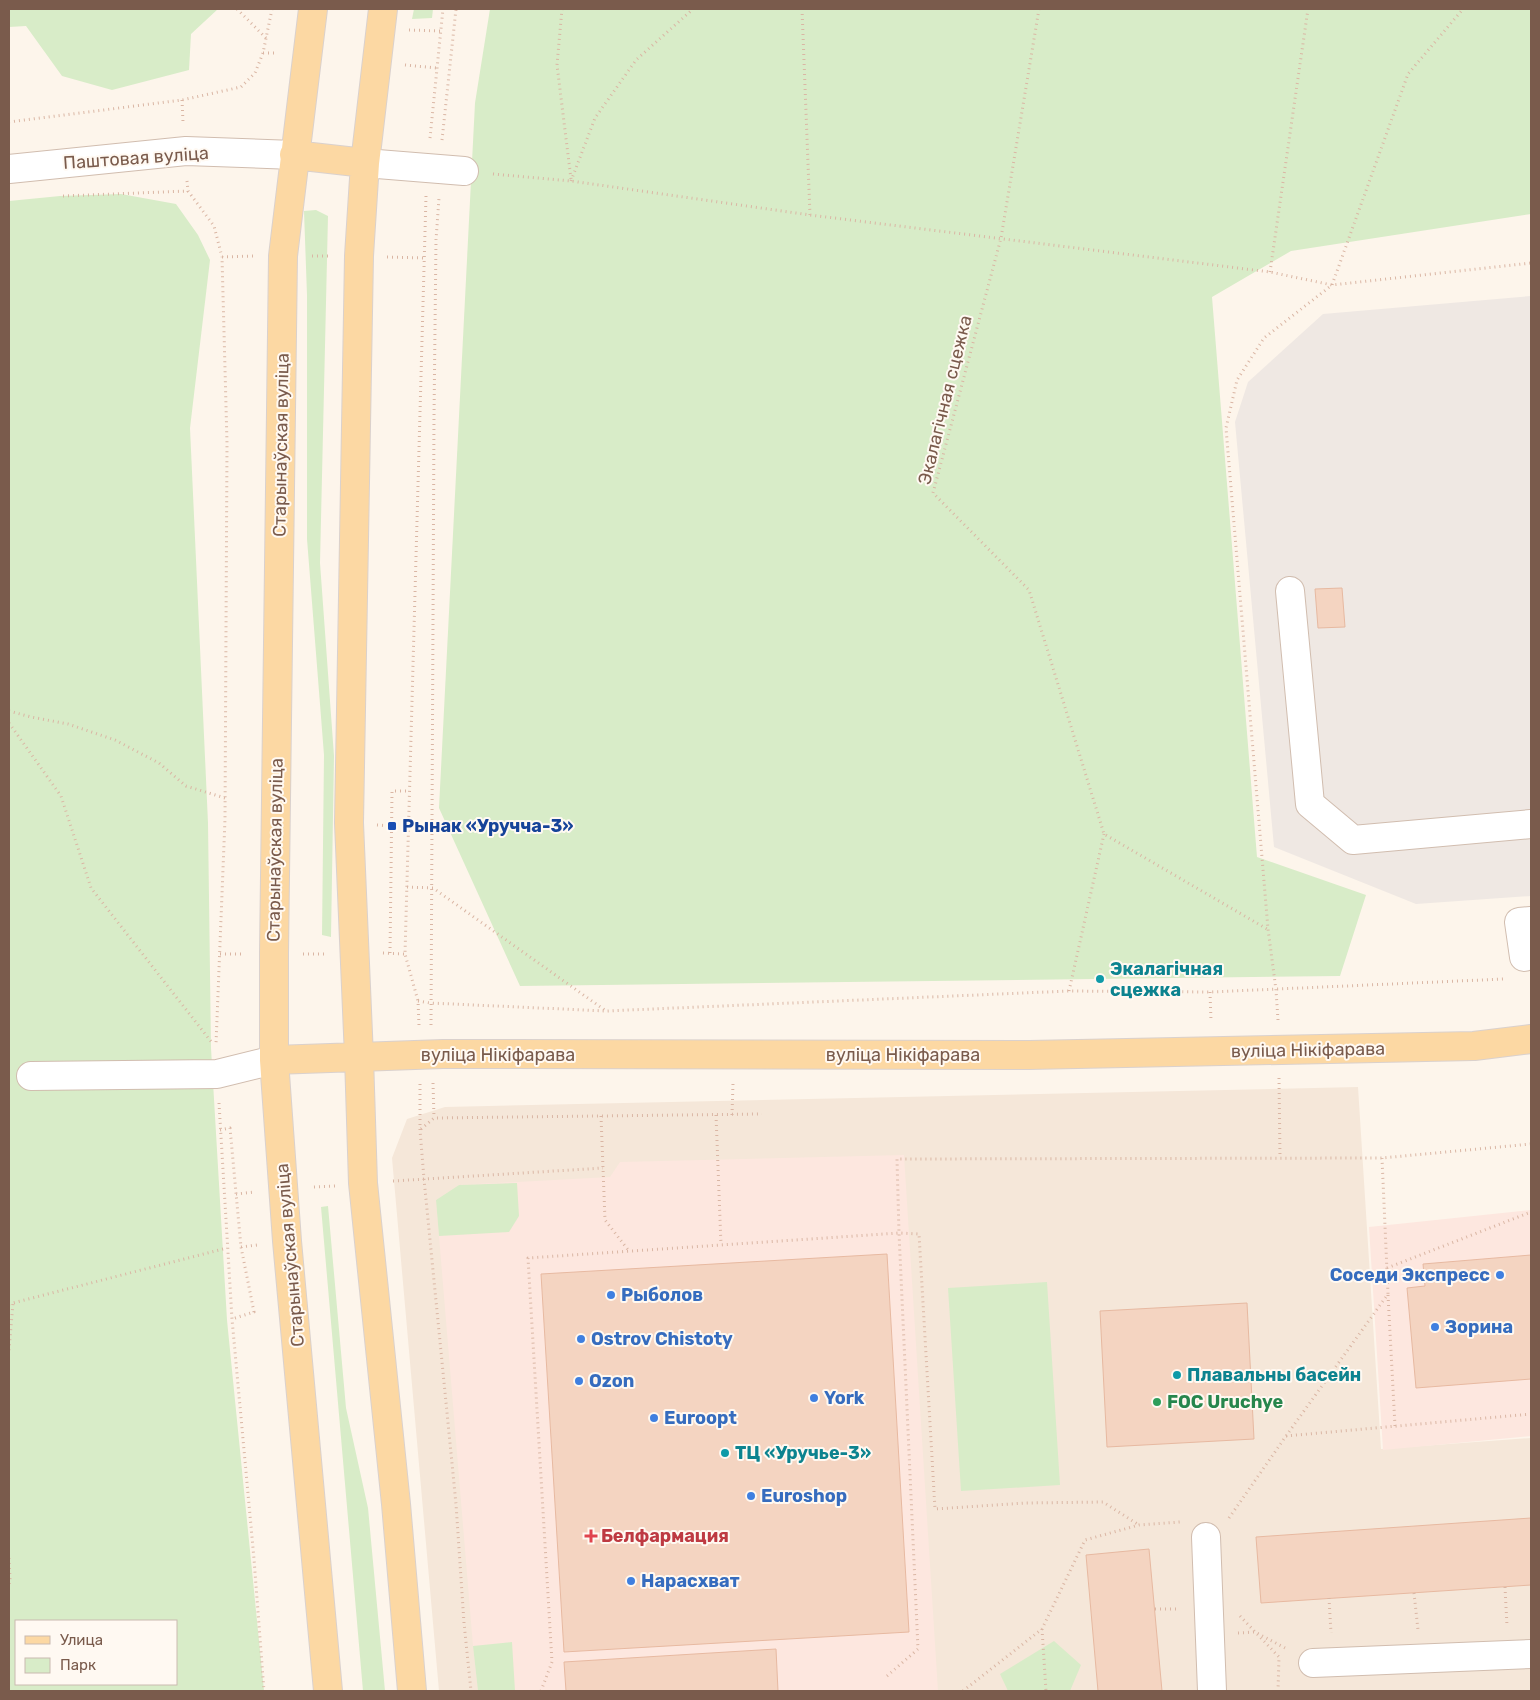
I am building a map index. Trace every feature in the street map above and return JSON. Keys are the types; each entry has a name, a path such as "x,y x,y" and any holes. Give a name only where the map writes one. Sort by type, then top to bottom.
{"main road":[{"name":"Старынаўская вуліца","path":"313,9 283,256 274,1060 287,1241 328,1691"},
{"path":"383,9 365,163 359,256 349,823 359,1057 362,1184 396,1504 412,1691"},
{"path":"294,155 365,163"},
{"name":"вуліца Нікіфарава","path":"274,1060 432,1055 1029,1055 1474,1046 1531,1038"}],"street":[{"name":"Паштовая вуліца","path":"9,169 186,151 294,155"},
{"path":"365,163 444,170"},
{"path":"1290,591 1310,804 1353,840 1531,824"},
{"path":"1524,957 1519,922 1531,921"},
{"path":"32,1076 217,1074 274,1060"},
{"path":"1212,1691 1208,1581 1213,1528"},
{"path":"1313,1663 1520,1654"}],"path":[{"path":"237,9 267,38"},
{"path":"9,122 182,100 241,87 255,73 263,53 272,9"},
{"path":"434,1118 430,1003 433,888 434,387 436,240 444,170 444,9"},
{"path":"456,9 442,132 444,170 425,258 405,954 418,1000 430,1003 606,1011 1069,992 1276,990 1508,979"},
{"path":"562,9 557,65 571,181"},
{"path":"571,181 595,118 626,74 636,60 693,9"},
{"path":"802,9 810,215"},
{"name":"Экалагічная сцежка","path":"1039,9 1001,238 933,493 1029,590 1104,834"},
{"path":"1270,272 1308,9"},
{"path":"1276,990 1268,929 1226,428 1237,380 1264,338 1332,285 1408,74 1463,9"},
{"path":"182,100 188,191 214,226 222,257 227,442"},
{"path":"444,170 571,181 810,215 1270,272 1332,285 1531,264"},
{"path":"60,196 188,191"},
{"path":"222,257 359,256 425,258"},
{"path":"9,711 68,724 115,740 159,763 186,786 225,798"},
{"path":"9,723 61,796 91,888 216,1049"},
{"path":"390,953 392,790 409,791"},
{"path":"1069,992 1104,834 1268,929"},
{"path":"407,887 433,888 606,1011"},
{"path":"220,954 405,954"},
{"path":"471,1691 464,1623 456,1504 420,1130 434,1118 762,1114"},
{"path":"716,1115 721,1246"},
{"path":"601,1116 605,1220 629,1251"},
{"path":"220,1130 230,1128 241,1247 254,1312 232,1319"},
{"path":"887,1676 918,1649 899,1233 898,1159 1382,1158 1531,1144"},
{"path":"1382,1158 1395,1426"},
{"path":"236,1194 424,1179 603,1168"},
{"path":"1386,1268 1531,1212"},
{"path":"541,1691 552,1662 528,1258 899,1233 919,1234 935,1509 1025,1503 1103,1502 1138,1525"},
{"path":"9,1350 11,1304 227,1248"},
{"path":"1213,1528 1229,1518 1388,1294"},
{"path":"1286,1436 1531,1414"},
{"path":"963,1691 1042,1629 1084,1540 1138,1525 1184,1522"},
{"path":"9,1558 9,1586"},
{"path":"1208,1581 1279,1657 1278,1691"},
{"path":"1505,1587 1520,1654"},
{"path":"1414,1593 1420,1659"},
{"path":"1042,1629 1046,1691"},
{"path":"1210,1636 1255,1632 1313,1663"}],"shaded area":[{"path":"1531,296 1531,896 1416,904 1274,847 1235,422 1248,382 1323,314"},
{"path":"1358,1087 1381,1449 1531,1438 1531,1691 439,1691 392,1158 407,1119 445,1107"},
{"path":"904,1155 938,1691 478,1691 436,1200 459,1185 610,1177 620,1162"},
{"path":"1531,1210 1531,1436 1383,1450 1369,1227"}],"green space":[{"path":"9,9 218,9 191,34 189,70 112,90 62,76 26,26 9,27"},
{"path":"414,9 433,9 432,18 412,19"},
{"path":"490,9 1531,9 1531,214 1291,251 1212,297 1257,857 1366,895 1340,976 520,986 439,808 475,103"},
{"path":"121,194 176,204 198,235 210,260 190,428 208,823 211,1048 227,1320 264,1691 9,1691 9,201 60,196"},
{"path":"316,210 328,216 320,563 334,756 331,937 322,935 324,755 307,539 307,295 304,211"},
{"path":"517,1183 519,1216 509,1232 439,1236 436,1200 459,1185"},
{"path":"328,1206 346,1408 368,1508 385,1691 363,1691 321,1207"},
{"path":"1047,1282 1060,1485 961,1491 948,1288"},
{"path":"1054,1641 1081,1665 1070,1691 1008,1691 1000,1674"},
{"path":"512,1642 515,1691 478,1691 473,1646"}],"building":[{"path":"1342,588 1345,627 1318,628 1315,589"},
{"name":"ТЦ «Уручье-3»","path":"887,1254 909,1632 564,1652 541,1274"},
{"path":"1531,1255 1531,1379 1416,1388 1407,1288 1425,1286 1423,1264"},
{"name":"Плавальны басейн","path":"1247,1303 1254,1439 1107,1447 1100,1311"},
{"path":"1531,1518 1531,1585 1261,1603 1256,1537"},
{"path":"1149,1549 1162,1691 1098,1691 1086,1555"},
{"path":"776,1649 778,1691 566,1691 564,1662"}],"place":[{"name":"Рынак «Уручча-3»","path":"392,826"},
{"name":"Экалагічная сцежка","path":"1100,979"},
{"name":"Соседи Экспресс","path":"1500,1275"},
{"name":"Рыболов","path":"611,1295"},
{"name":"Зорина","path":"1435,1327"},
{"name":"Ostrov Chistoty","path":"581,1339"},
{"name":"Плавальны басейн","path":"1177,1375"},
{"name":"Ozon","path":"579,1381"},
{"name":"York","path":"814,1398"},
{"name":"FOC Uruchye","path":"1157,1402"},
{"name":"Euroopt","path":"654,1418"},
{"name":"ТЦ «Уручье-3»","path":"725,1453"},
{"name":"Euroshop","path":"751,1496"},
{"name":"Белфармация","path":"591,1536"},
{"name":"Нарасхват","path":"631,1581"}]}
